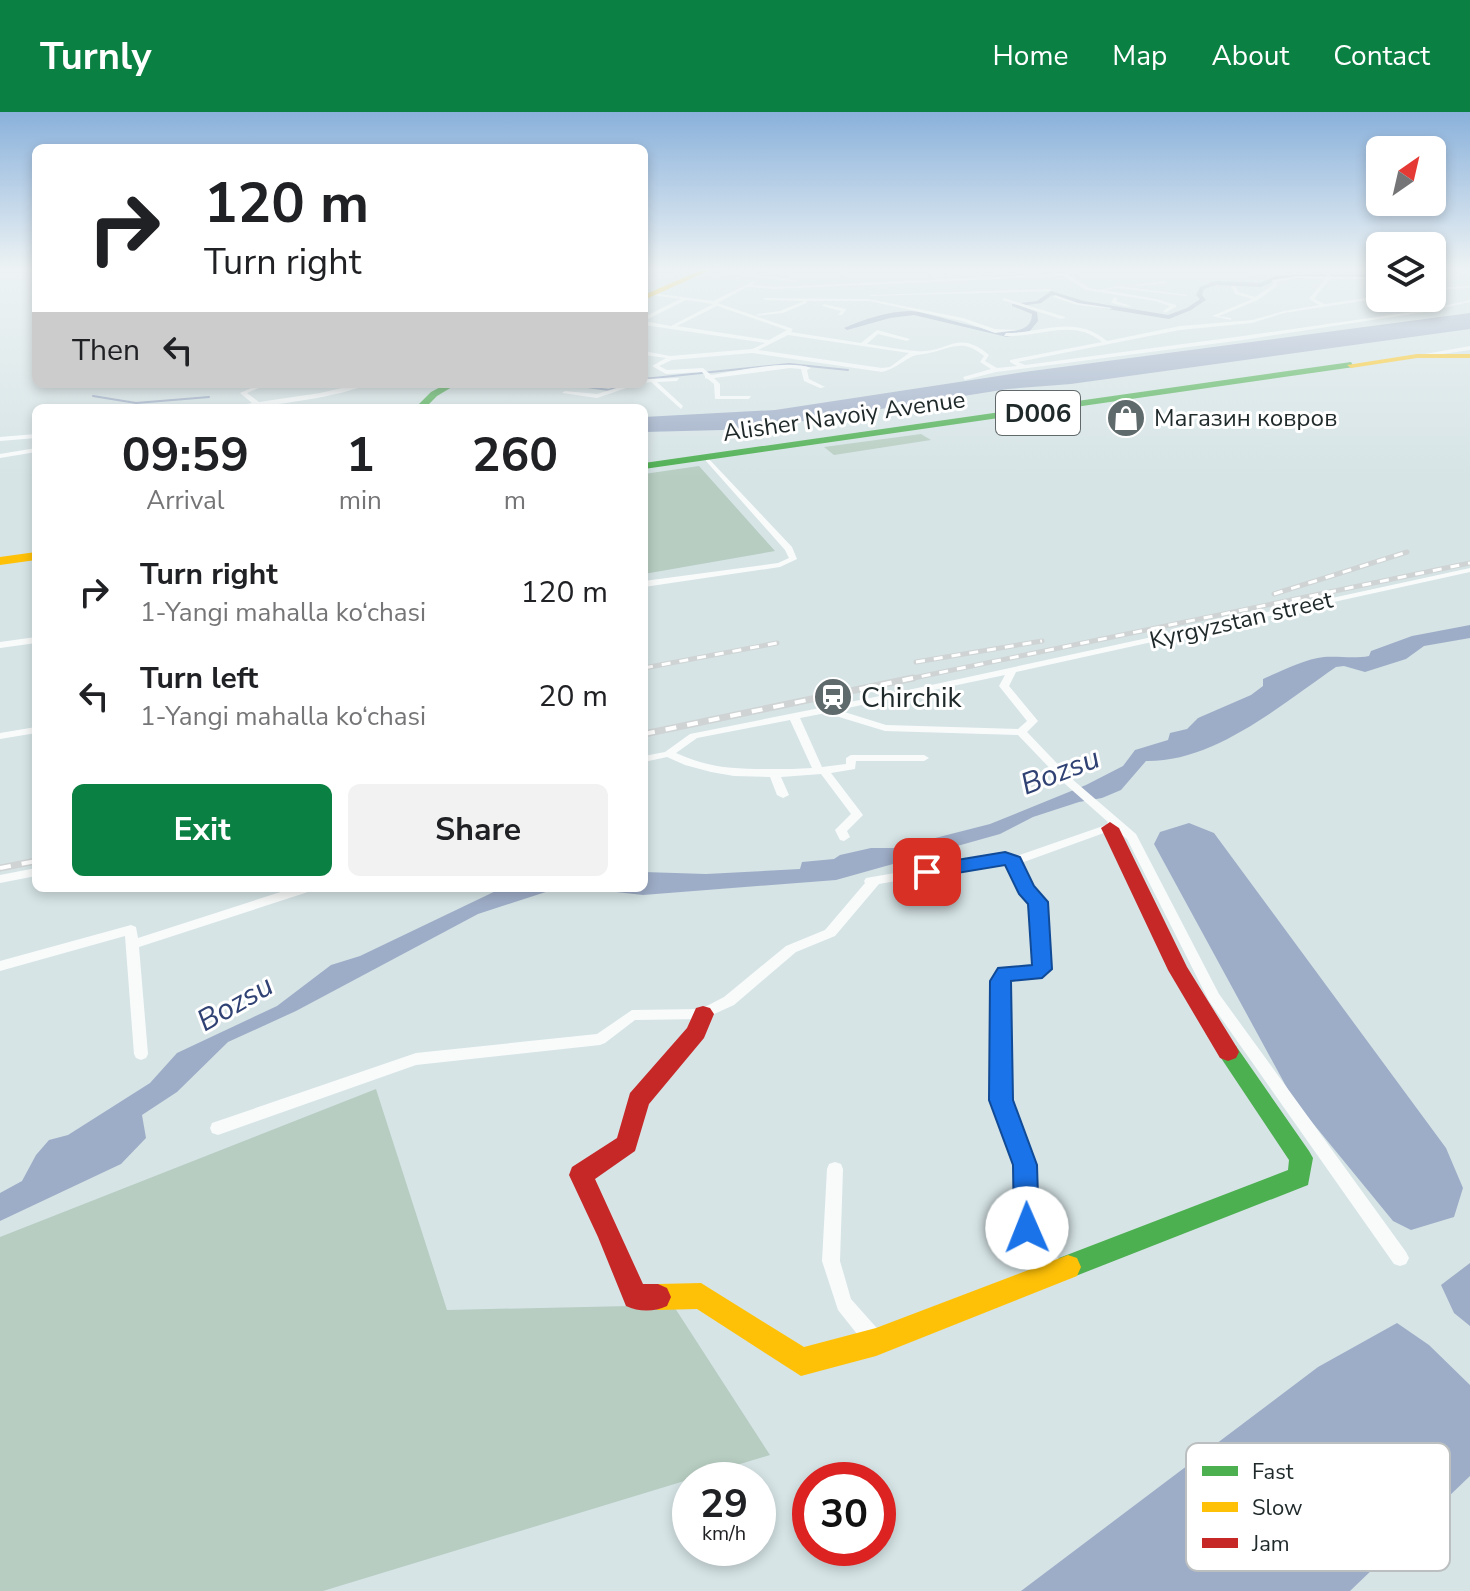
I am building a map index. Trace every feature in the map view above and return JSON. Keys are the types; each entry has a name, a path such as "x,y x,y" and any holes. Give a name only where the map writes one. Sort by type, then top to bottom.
{"main road":[{"name":"Alisher Navoiy Avenue","path":"648,466 1424,357 1466,355"},
{"path":"424,404 445,388"},
{"path":"0,559 32,555"},
{"path":"703,1014 696,1032 638,1100 627,1144 581,1175 610,1234 635,1297 701,1296 801,1362 876,1342 1299,1177 1301,1158 1218,1037 1178,970 1112,824"}],"street":[{"path":"751,339 770,342"},
{"path":"752,351 776,339"},
{"path":"812,345 821,339"},
{"path":"829,339 927,355 949,344 971,346 986,353 982,361 996,370"},
{"path":"863,344 869,339"},
{"path":"1026,367 1012,361 1121,339"},
{"path":"965,378 996,370 1230,339"},
{"path":"1466,355 1470,348"},
{"path":"1070,349 1090,359"},
{"path":"749,397 717,398 717,384 703,370 666,372 655,366 671,358 752,351 863,369 888,370 913,353"},
{"path":"791,358 802,351"},
{"path":"648,354 671,358"},
{"path":"648,381 804,367 849,374 863,369"},
{"path":"804,367 806,380 822,387"},
{"path":"653,381 681,407"},
{"path":"255,388 243,393 257,404"},
{"path":"270,404 347,388"},
{"path":"565,393 597,396 622,388"},
{"path":"0,439 32,436"},
{"path":"0,456 32,451"},
{"path":"648,583 780,565 793,559 789,549 706,458"},
{"name":"Kyrgyzstan street","path":"648,758 668,754 694,736 1012,671 1470,570"},
{"path":"0,645 32,641"},
{"path":"1012,671 1004,686 1033,721 1021,732 1112,824 1132,837 1214,997 1400,1258"},
{"name":"Kyrgyzstan street","path":"828,710 885,728 1021,732"},
{"path":"794,717 821,770 857,815 841,830 844,837"},
{"path":"0,736 32,731"},
{"path":"668,754 686,764 722,771 774,772 851,767 851,758 924,758"},
{"path":"774,772 783,795"},
{"path":"218,1128 416,1059 600,1039 632,1015 703,1014 729,1001 791,949 830,933 871,881 1005,858 1014,861 1112,824"},
{"path":"1014,861 1026,890 1038,902 1042,969 1035,973 1005,973 1000,981 1001,1100 1025,1165 1027,1228 1057,1270"},
{"path":"0,879 32,873"},
{"path":"131,945 295,892"},
{"path":"0,966 131,930 141,1054"},
{"path":"835,1169 831,1261 844,1304 876,1342"}],"green space":[{"path":"921,434 931,440 834,455 824,447"},
{"path":"699,466 775,551 648,573 648,473"},
{"path":"376,1089 447,1310 673,1305 770,1455 747,1462 672,1462 672,1485 323,1591 0,1591 0,1237"}],"water":[{"path":"1273,339 1397,339 1071,384 1008,389 804,421 722,430 648,432 648,417 775,410 1024,372"},
{"name":"Bozsu","path":"1470,625 1470,638 1424,646 1406,659 1365,672 1336,667 1247,728 1222,741 1172,759 1146,761 1121,790 1033,817 1000,834 836,880 643,895 616,892 648,892 648,872 706,874 800,869 802,862 834,859 871,848 896,848 990,824 1086,785 1123,766 1135,750 1168,740 1170,733 1187,729 1198,718 1251,695 1263,686 1263,679 1309,660 1369,656 1371,651 1412,636"},
{"path":"1189,823 1214,833 1446,1148 1463,1188 1454,1217 1411,1230 1393,1221 1293,1099 1154,844 1160,832"},
{"name":"Bozsu","path":"494,892 546,892 478,914 296,1011 228,1042 177,1092 142,1115 146,1138 121,1164 0,1221 0,1193 22,1181 36,1155 49,1140 68,1135 150,1083 177,1053 277,1006 331,965 360,956"},
{"path":"1470,1263 1470,1326 1454,1313 1441,1285"},
{"path":"1397,1323 1429,1345 1470,1385 1470,1476 1450,1495 1450,1443 1217,1443 1318,1367"},
{"path":"1186,1467 1186,1571 1371,1571 1350,1591 1021,1591"}],"waterway":[{"path":"648,379 789,364 848,370"},
{"path":"594,388 615,388"},
{"path":"93,396 136,403 209,397"}],"railway":[{"path":"1274,594 1407,552"},
{"path":"904,680 1470,563"},
{"path":"916,662 1042,641"},
{"path":"648,667 777,643"},
{"path":"648,733 913,678"},
{"path":"0,868 32,862"}],"traffic: fast":[{"path":"648,465 1351,365"},
{"path":"424,404 445,388"},
{"path":"1068,1267 1299,1177 1301,1158 1228,1052"}],"traffic: slow":[{"path":"1351,365 1417,356 1470,356"},
{"path":"0,561 32,557"},
{"path":"658,1297 701,1296 801,1362 876,1342 1068,1267"}],"traffic: jam":[{"path":"1110,828 1178,970 1228,1052"},
{"path":"658,1297 635,1297 610,1234 581,1175 627,1144 638,1100 696,1032 703,1014"}],"place":[{"name":"Магазин ковров","path":"1126,418"},
{"name":"Chirchik","path":"833,697"}],"route":[{"path":"927,872 1005,858 1014,861 1026,890 1038,902 1042,969 1035,973 1005,973 1000,981 1001,1100 1025,1165 1027,1228"}]}
